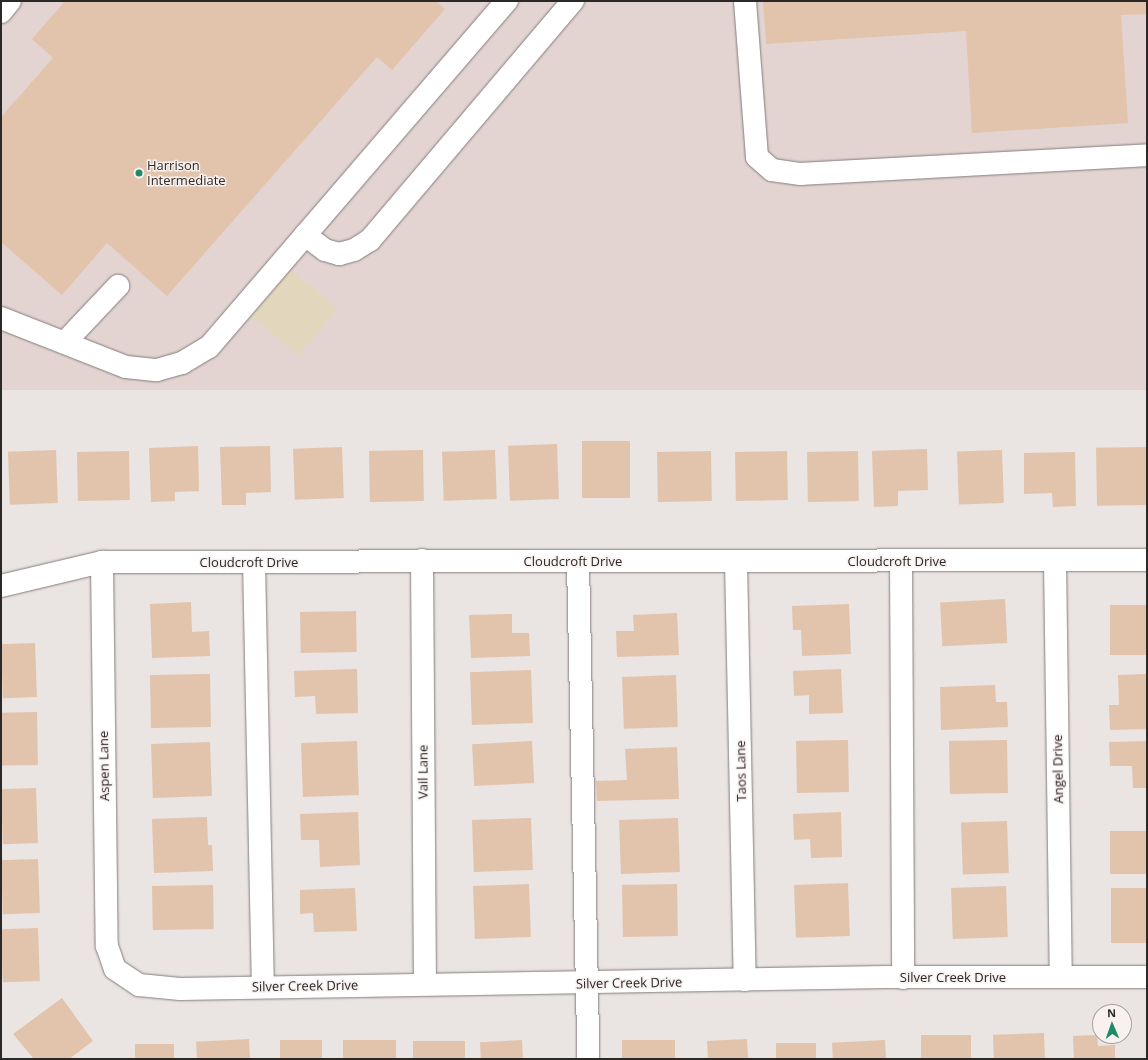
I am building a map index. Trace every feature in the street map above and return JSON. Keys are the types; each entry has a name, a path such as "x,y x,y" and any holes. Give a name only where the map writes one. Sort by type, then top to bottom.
{"street":[{"path":"1,12 10,1"},
{"path":"1,318 66,341 126,367 157,370 182,363 209,347 507,1"},
{"path":"305,235 325,250 338,254 354,250 370,240 573,1"},
{"path":"745,1 756,157 772,170 801,174 1147,155"},
{"path":"66,341 118,286"},
{"name":"Cloudcroft Drive","path":"1,586 102,562 422,560 736,562 1147,560"},
{"name":"Vail Lane","path":"422,560 425,984"},
{"path":"578,561 588,984 588,1059"},
{"path":"901,561 904,978"},
{"name":"Angel Drive","path":"1055,561 1061,977"},
{"name":"Aspen Lane","path":"102,562 108,946 115,969"},
{"path":"254,562 263,987"},
{"name":"Taos Lane","path":"736,562 745,980"},
{"name":"Silver Creek Drive","path":"115,969 140,985 180,989 425,984 588,984 904,978 1147,978"}],"shaded area":[{"path":"1,1 1147,1 1147,390 1,390"},
{"path":"290,269 337,309 298,356 251,316"}],"building":[{"name":"Harrison Intermediate","path":"65,1 436,1 445,9 392,70 377,57 167,296 107,243 62,295 1,242 1,117 53,58 32,39"},
{"path":"763,1 1147,1 1147,14 1121,15 1128,123 972,133 966,31 766,44"},
{"path":"582,441 630,441 630,498 582,498"},
{"path":"557,444 559,499 510,501 508,446"},
{"path":"198,446 199,491 175,492 175,501 151,502 149,448"},
{"path":"270,446 271,492 246,493 246,505 222,505 220,447"},
{"path":"342,447 344,498 295,500 293,449"},
{"path":"1146,447 1147,505 1097,506 1096,448"},
{"path":"927,449 928,490 898,491 898,506 874,507 872,451"},
{"path":"56,450 58,503 10,505 8,452"},
{"path":"423,450 424,501 370,502 369,451"},
{"path":"495,450 497,499 444,501 442,452"},
{"path":"1002,450 1004,503 959,505 957,452"},
{"path":"129,451 130,500 78,501 77,452"},
{"path":"711,451 712,501 658,502 657,452"},
{"path":"787,451 788,500 736,501 735,452"},
{"path":"858,451 859,501 808,502 807,452"},
{"path":"1075,452 1076,506 1053,507 1052,493 1024,494 1024,453"},
{"path":"1005,599 1007,643 942,646 940,602"},
{"path":"191,602 192,632 209,631 210,656 152,658 150,604"},
{"path":"849,604 851,654 802,656 801,630 793,630 792,606"},
{"path":"1110,605 1147,605 1147,655 1110,655"},
{"path":"356,611 357,652 301,653 300,612"},
{"path":"677,613 679,655 617,657 616,631 634,631 633,615"},
{"path":"512,614 512,633 529,633 530,656 471,658 469,615"},
{"path":"35,643 37,697 3,698 1,644"},
{"path":"357,669 358,713 316,714 315,696 295,697 294,671"},
{"path":"841,669 843,713 809,714 809,695 794,696 793,671"},
{"path":"531,670 533,723 472,725 470,672"},
{"path":"210,674 211,727 151,728 150,675"},
{"path":"1147,674 1147,729 1110,730 1109,705 1119,705 1118,675"},
{"path":"676,675 678,727 624,729 622,677"},
{"path":"995,685 996,702 1007,702 1008,727 941,730 940,687"},
{"path":"37,712 38,765 2,766 1,713"},
{"path":"848,740 849,792 797,793 796,741"},
{"path":"1007,740 1008,793 950,794 949,741"},
{"path":"357,741 359,795 303,797 301,743"},
{"path":"532,741 534,783 474,786 472,744"},
{"path":"1147,741 1147,788 1133,788 1132,766 1110,766 1109,742"},
{"path":"210,742 212,796 153,798 151,744"},
{"path":"677,747 679,799 597,801 596,781 627,780 625,749"},
{"path":"36,788 38,843 3,844 1,789"},
{"path":"358,812 360,865 320,867 319,840 301,840 300,814"},
{"path":"841,812 842,857 811,858 810,839 794,840 793,814"},
{"path":"207,817 208,845 212,845 213,871 154,873 152,819"},
{"path":"531,818 533,870 474,872 472,820"},
{"path":"678,818 680,872 621,874 619,820"},
{"path":"1007,821 1009,873 963,875 961,823"},
{"path":"1110,831 1147,831 1147,874 1110,874"},
{"path":"38,859 40,913 3,914 1,860"},
{"path":"848,883 850,936 796,938 794,885"},
{"path":"529,884 531,937 475,939 473,886"},
{"path":"677,884 678,936 623,937 622,885"},
{"path":"213,885 214,929 153,930 152,886"},
{"path":"1006,886 1008,937 953,939 951,888"},
{"path":"355,888 357,931 314,932 313,913 300,914 300,890"},
{"path":"1111,888 1147,888 1147,943 1111,943"},
{"path":"38,928 40,981 3,982 1,929"},
{"path":"62,998 93,1041 69,1059 34,1059 13,1034"},
{"path":"1044,1033 1045,1059 994,1059 993,1035"},
{"path":"921,1035 971,1035 971,1059 921,1059"},
{"path":"1092,1035 1092,1044 1098,1044 1098,1046 1115,1045 1115,1059 1074,1059 1073,1036"},
{"path":"249,1039 250,1059 197,1059 196,1042"},
{"path":"747,1039 748,1059 708,1059 707,1041"},
{"path":"280,1040 322,1040 322,1059 280,1059"},
{"path":"343,1040 396,1040 396,1059 343,1059"},
{"path":"522,1040 523,1059 481,1059 480,1042"},
{"path":"622,1040 675,1040 675,1059 622,1059"},
{"path":"885,1040 886,1059 833,1059 832,1043"},
{"path":"413,1041 465,1041 465,1059 413,1059"},
{"path":"776,1043 816,1043 816,1059 776,1059"},
{"path":"135,1044 174,1044 174,1059 135,1059"}],"place":[{"name":"Harrison Intermediate","path":"139,173"}]}
